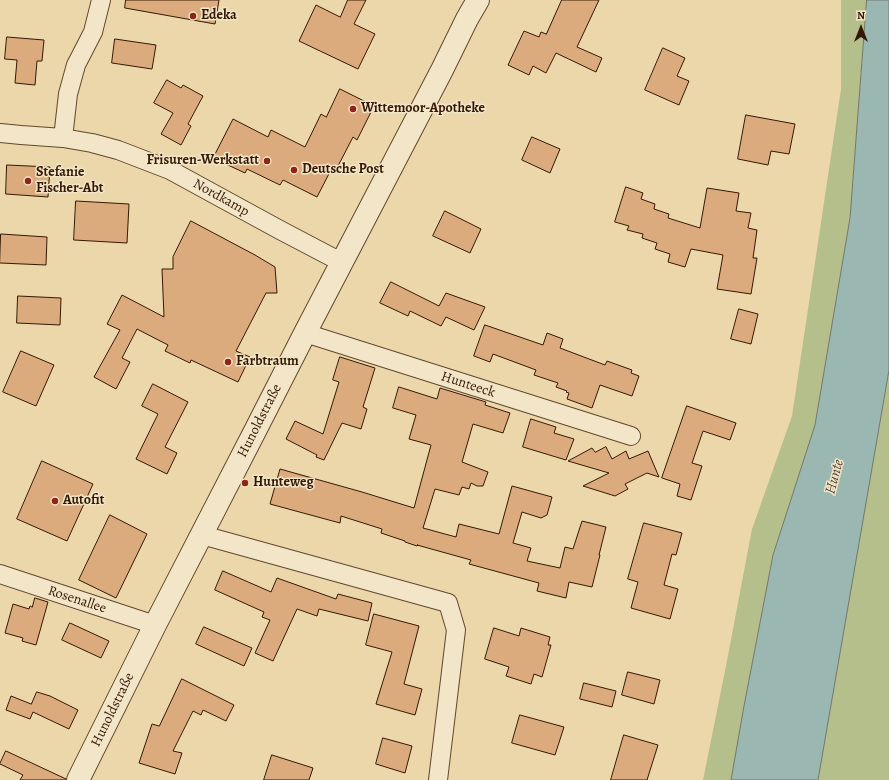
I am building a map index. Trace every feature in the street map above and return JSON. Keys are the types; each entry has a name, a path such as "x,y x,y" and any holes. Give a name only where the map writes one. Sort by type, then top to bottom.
{"street":[{"path":"63,138 68,94 76,65 93,32 101,0"},
{"name":"Hunoldstraße","path":"78,780 155,625 341,262 478,0"},
{"name":"Nordkamp","path":"0,133 63,138 92,143 118,150 170,170 341,262"},
{"name":"Hunteeck","path":"305,333 631,436"},
{"path":"202,535 448,603 456,630 438,780"},
{"name":"Rosenallee","path":"0,574 155,625"}],"green space":[{"path":"841,0 867,0 850,218 815,425 773,555 731,780 703,780 752,529 792,416 841,89"},
{"path":"889,370 889,780 818,780"}],"water":[{"name":"Hunte","path":"867,0 889,0 889,370 818,780 731,780 773,555 815,425 850,218"}],"building":[{"name":"Edeka","path":"126,0 219,0 215,24 125,8"},
{"path":"348,0 366,0 354,24 375,34 358,69 299,41 316,5 340,17"},
{"path":"562,0 599,0 577,47 602,58 596,72 556,53 546,73 533,66 529,75 508,65 524,31 539,37 541,32 546,34"},
{"path":"7,37 44,40 42,61 37,61 35,85 15,83 17,60 5,59"},
{"path":"115,39 156,45 152,69 112,63"},
{"path":"663,48 685,58 677,76 689,81 679,105 645,90"},
{"path":"167,80 181,88 183,85 203,96 188,124 191,126 181,145 161,134 173,113 154,103"},
{"path":"340,89 374,106 357,140 353,137 337,168 333,166 317,197 283,180 280,185 247,169 245,173 213,158 233,119 268,137 271,130 305,147 321,114 326,117"},
{"path":"746,115 795,124 789,154 771,151 768,165 738,159"},
{"path":"532,137 560,149 550,173 522,160"},
{"name":"Stefanie Fischer-Abt","path":"7,165 50,167 48,197 6,194"},
{"path":"626,187 643,193 641,199 655,204 654,209 669,214 668,218 700,228 707,188 739,193 736,211 751,213 748,228 757,230 753,258 757,258 751,294 717,289 723,255 691,249 685,267 668,262 670,254 655,249 657,243 642,238 643,234 627,230 629,226 615,222"},
{"path":"76,201 129,204 127,243 74,240"},
{"path":"445,211 481,229 470,253 433,236"},
{"path":"191,221 275,267 277,293 266,293 236,351 250,357 238,382 191,360 190,363 165,351 168,345 137,329 122,358 130,362 116,389 94,377 120,330 107,324 122,295 164,317 162,269 173,269 173,257"},
{"path":"1,234 47,237 46,265 0,263"},
{"path":"391,282 439,306 446,293 485,307 474,330 446,317 441,326 410,311 408,316 380,303"},
{"path":"18,296 61,298 60,325 17,323"},
{"path":"739,309 758,314 751,344 731,339"},
{"path":"485,325 543,345 547,333 563,339 560,348 605,365 607,361 632,370 631,373 639,376 632,396 600,385 592,408 567,399 569,393 566,392 567,391 556,387 558,383 534,375 536,370 493,354 490,362 474,356"},
{"path":"21,351 54,365 36,406 3,392"},
{"path":"340,357 375,368 363,407 367,409 361,429 342,423 324,460 316,457 317,455 286,439 295,421 323,434 339,382 333,380"},
{"path":"153,384 188,402 165,447 177,453 167,474 136,459 158,414 142,406"},
{"path":"399,387 437,399 440,388 486,402 485,405 510,413 503,433 473,424 462,462 488,472 483,486 477,486 471,483 469,489 462,487 459,495 435,489 423,528 456,537 459,524 499,534 512,486 552,497 547,515 541,518 522,512 513,543 531,548 527,561 560,568 565,547 573,549 582,521 606,527 592,587 569,582 566,598 537,591 539,583 469,564 471,560 405,542 381,533 382,529 341,516 340,523 270,504 280,469 414,508 431,445 409,439 416,415 393,408"},
{"path":"687,406 736,423 730,440 703,431 692,463 702,466 691,500 677,496 680,484 662,478"},
{"path":"531,419 556,427 554,433 574,439 566,460 523,447"},
{"path":"606,447 612,459 626,451 629,459 648,451 659,477 647,473 625,484 628,489 615,496 583,486 609,473 568,461 592,448 595,452"},
{"name":"Autofit","path":"42,461 93,484 67,541 17,519"},
{"path":"110,515 147,534 116,598 79,580"},
{"path":"644,523 682,533 676,555 672,554 664,585 678,589 670,619 631,608 638,582 628,579"},
{"path":"223,571 271,592 277,578 336,599 338,594 372,603 368,621 319,609 317,616 297,609 273,661 255,653 270,620 262,617 264,612 215,590"},
{"path":"35,598 48,602 36,645 22,641 23,638 5,633 13,604 29,609 30,606 32,607"},
{"path":"374,614 419,626 404,684 422,689 415,715 376,704 392,652 366,645"},
{"path":"70,623 109,641 101,658 62,640"},
{"path":"204,627 252,648 244,666 196,644"},
{"path":"494,628 519,636 521,628 550,637 548,645 551,645 542,677 534,674 531,684 506,676 509,667 485,659"},
{"path":"628,672 660,680 654,704 622,695"},
{"path":"182,679 234,705 226,721 203,710 201,715 193,711 173,751 182,753 175,774 139,763 152,724 159,726"},
{"path":"584,683 616,691 612,707 580,699"},
{"path":"37,692 50,696 78,710 69,729 33,712 30,719 6,710 11,696 31,704"},
{"path":"520,715 564,727 555,755 512,743"},
{"path":"624,735 658,745 647,780 611,780"},
{"path":"383,738 412,746 405,773 376,764"},
{"path":"6,751 66,780 20,780 23,775 0,764"},
{"path":"272,755 313,768 309,780 264,780"}],"place":[{"name":"Edeka","path":"193,16"},
{"name":"Wittemoor-Apotheke","path":"353,109"},
{"name":"Frisuren-Werkstatt","path":"267,161"},
{"name":"Deutsche Post","path":"294,170"},
{"name":"Stefanie Fischer-Abt","path":"28,181"},
{"name":"Farbtraum","path":"228,362"},
{"name":"Hunteweg","path":"245,483"},
{"name":"Autofit","path":"55,501"}]}
